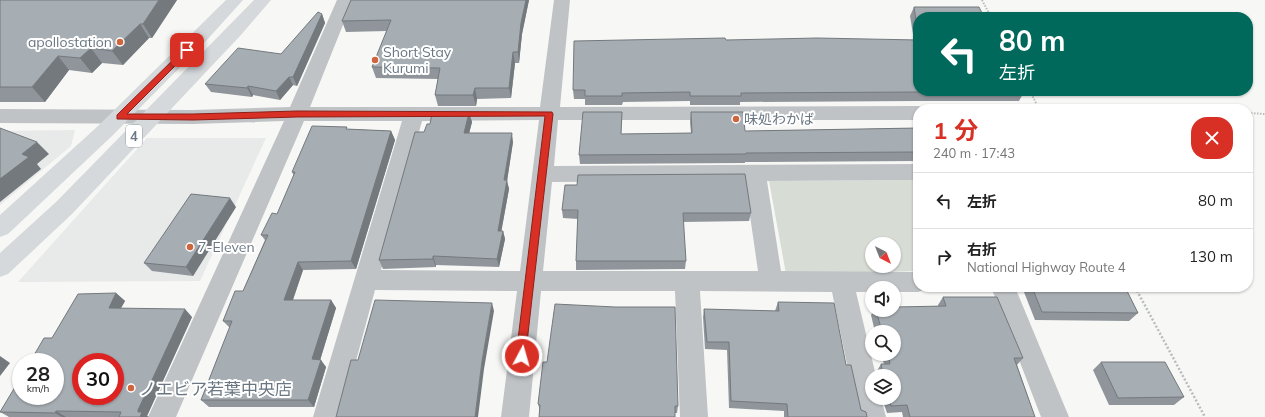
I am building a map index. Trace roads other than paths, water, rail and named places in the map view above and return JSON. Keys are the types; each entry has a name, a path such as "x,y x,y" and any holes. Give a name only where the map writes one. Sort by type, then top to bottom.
{"highway":[{"name":"4","path":"0,228 37,196 120,117 235,0"},
{"name":"4","path":"0,267 64,208 263,0"}],"street":[{"path":"162,417 297,114 345,0"},
{"path":"515,417 562,0"},
{"path":"0,116 193,117 297,114 913,113"},
{"path":"327,417 414,114"},
{"path":"755,172 771,282"},
{"path":"542,174 913,172"},
{"path":"366,280 913,282"},
{"path":"687,281 694,417"},
{"path":"842,282 872,417"},
{"path":"1005,292 1055,417"}],"place":[{"name":"apollostation","path":"120,42"},
{"name":"Short Stay Kurumi","path":"375,60"},
{"name":"味処わかば","path":"736,119"},
{"name":"7-Eleven","path":"190,247"},
{"name":"ノエビア若葉中央店","path":"131,388"}]}
